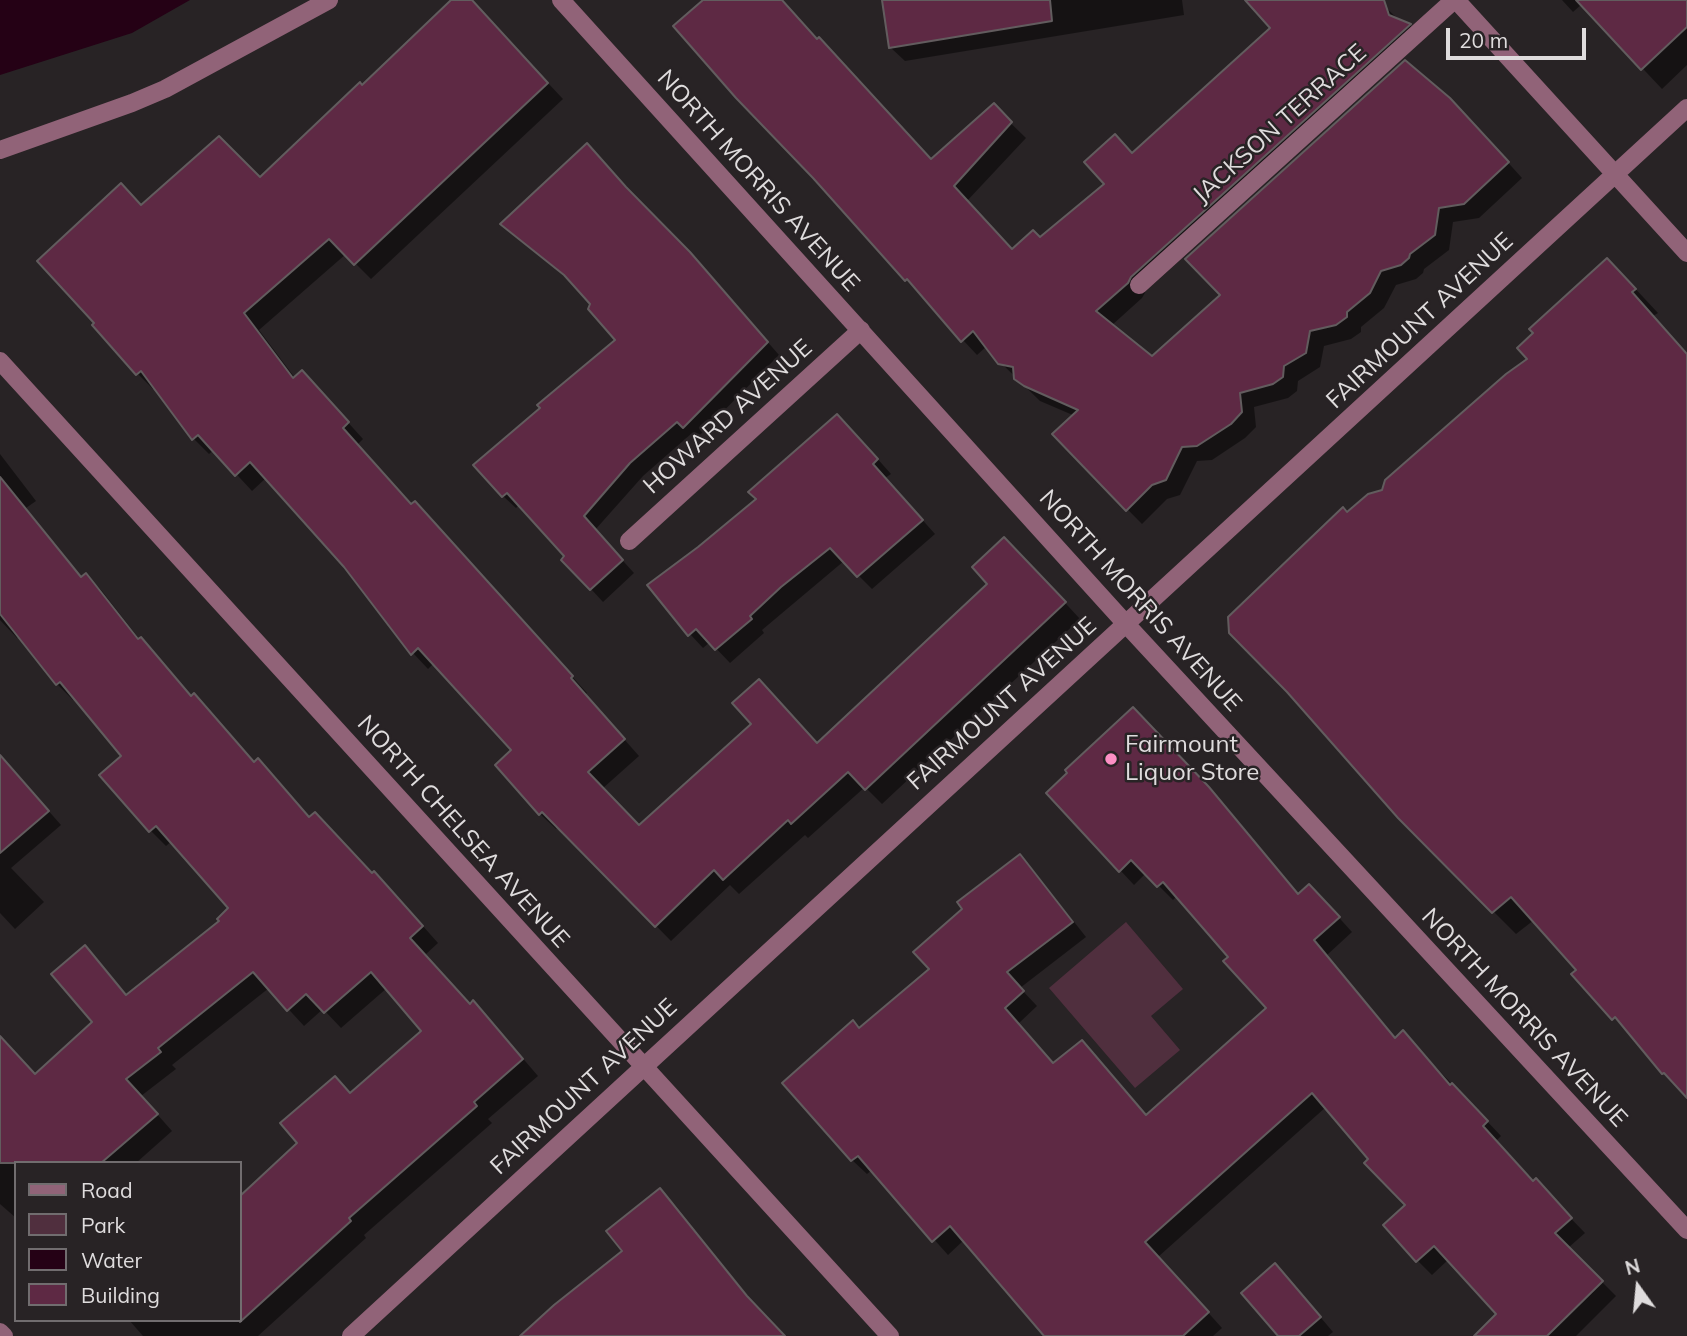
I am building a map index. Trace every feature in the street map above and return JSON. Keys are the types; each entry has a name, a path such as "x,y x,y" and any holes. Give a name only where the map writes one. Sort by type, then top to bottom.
{"street":[{"path":"0,150 165,89 329,0"},
{"name":"NORTH MORRIS AVENUE","path":"561,0 1126,624 1687,1230"},
{"path":"1455,0 1687,253"},
{"name":"JACKSON TERRACE","path":"1139,285 1455,0"},
{"name":"FAIRMOUNT AVENUE","path":"351,1336 1687,108"},
{"name":"HOWARD AVENUE","path":"629,541 861,330"},
{"name":"NORTH CHELSEA AVENUE","path":"0,361 890,1336"},
{"path":"0,1332 4,1336"}],"green space":[{"path":"1126,922 1183,989 1151,1016 1180,1050 1135,1088 1049,988"}],"water":[{"path":"0,0 190,0 132,33 0,75"}],"building":[{"path":"451,0 472,0 548,83 354,265 329,239 244,313 293,378 302,370 349,422 343,428 411,504 415,501 573,676 571,678 625,739 588,772 639,825 751,724 732,703 759,679 817,743 987,584 972,567 1004,537 1066,602 865,790 848,772 791,824 788,820 723,880 714,870 655,927 542,812 539,815 495,765 511,750 418,648 411,655 344,567 250,462 235,476 198,435 192,440 141,371 136,375 92,325 94,323 37,261 121,183 141,205 219,136 260,177"},
{"path":"703,0 782,0 931,159 994,103 1012,122 954,186 1012,249 1033,230 1040,237 1104,184 1084,162 1115,134 1132,153 1270,28 1245,0 1384,0 1389,15 1411,24 1096,311 1152,356 1220,295 1185,259 1405,60 1450,98 1509,162 1464,204 1439,208 1435,235 1410,254 1401,265 1381,271 1370,293 1347,312 1347,317 1336,325 1310,331 1306,353 1284,366 1283,377 1273,384 1240,393 1242,412 1231,424 1197,446 1182,447 1166,480 1152,485 1126,511 1052,434 1078,410 1014,379 1013,367 998,364 973,331 961,342 907,279 905,281 673,26"},
{"path":"882,0 1050,0 1052,21 889,48"},
{"path":"1576,0 1687,0 1687,27 1641,70"},
{"path":"587,143 690,252 768,342 683,428 677,422 630,463 584,516 623,560 590,590 561,560 564,556 507,493 502,497 473,465 540,408 537,405 615,340 588,309 590,304 564,275 500,224"},
{"path":"1607,258 1636,289 1632,292 1687,354 1687,1098 1664,1073 1662,1074 1615,1017 1612,1020 1571,974 1576,970 1511,897 1492,913 1398,818 1287,692 1229,633 1228,617 1343,507 1347,512 1368,494 1382,490 1385,480 1506,374 1527,359 1517,348 1533,333 1529,329"},
{"path":"837,414 878,459 873,464 923,520 857,577 830,548 781,587 750,616 752,619 715,650 696,629 688,636 647,585 756,499 748,492"},
{"path":"0,477 81,577 86,573 138,639 141,637 191,696 194,693 254,762 258,758 309,817 315,812 372,873 374,871 423,926 410,938 470,1004 473,1000 523,1059 474,1102 477,1106 349,1218 351,1221 242,1320 242,1194 297,1143 280,1123 335,1076 350,1093 421,1031 371,972 324,1013 306,994 287,1011 253,972 158,1048 161,1052 126,1079 158,1114 103,1161 0,1163 0,1036 35,1074 92,1022 51,974 85,945 126,995 219,921 217,919 228,908 156,826 149,832 99,775 121,756 60,682 56,685 0,614"},
{"path":"1133,707 1209,787 1298,894 1309,884 1340,917 1314,940 1395,1038 1403,1030 1450,1085 1452,1083 1488,1121 1483,1126 1533,1181 1536,1178 1572,1218 1555,1233 1603,1281 1547,1336 1474,1336 1496,1314 1434,1246 1416,1262 1383,1225 1405,1205 1364,1163 1368,1159 1312,1093 1145,1242 1209,1312 1183,1336 1044,1336 950,1226 932,1242 858,1156 851,1161 782,1083 853,1020 859,1028 929,969 913,952 962,909 957,902 1020,854 1073,922 1007,972 1024,991 1005,1008 1053,1063 1082,1040 1146,1115 1266,1008 1223,961 1228,957 1163,882 1157,887 1131,860 1119,872 1046,793 1067,773 1065,770"},
{"path":"0,755 49,811 0,853"},
{"path":"660,1188 747,1296 785,1336 520,1336 622,1251 606,1231"},
{"path":"1275,1263 1321,1317 1299,1336 1278,1336 1241,1293"}],"place":[{"name":"Fairmount Liquor Store","path":"1111,759"}]}
